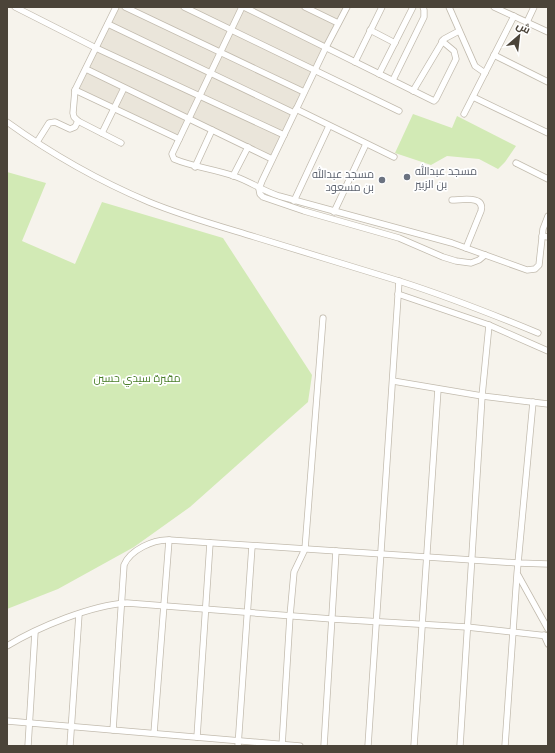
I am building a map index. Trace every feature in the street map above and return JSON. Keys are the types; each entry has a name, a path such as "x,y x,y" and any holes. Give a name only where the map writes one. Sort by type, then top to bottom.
{"street":[{"path":"15,7 96,48 284,135"},
{"path":"116,7 76,90 73,113 74,117 78,121 121,143"},
{"path":"125,7 304,92"},
{"path":"184,7 398,111"},
{"path":"442,41 454,51 456,59 436,99 432,100 243,7 172,154 172,157 195,167 234,176 259,189 294,201 442,240 528,270 533,270 538,267 540,262 545,237 543,229 548,216"},
{"path":"305,7 338,23"},
{"path":"346,7 272,159 259,189 260,194 263,197 304,211 399,238 450,260 471,263 479,260 485,255"},
{"path":"355,62 382,7"},
{"path":"379,74 413,7"},
{"path":"393,80 424,17 423,7"},
{"path":"449,7 475,66 485,73"},
{"path":"494,7 548,32"},
{"path":"527,22 534,7"},
{"path":"464,114 514,16"},
{"path":"108,24 394,157"},
{"path":"370,30 395,43"},
{"path":"413,91 442,41 446,37 460,31"},
{"path":"494,55 548,82"},
{"path":"86,69 272,159"},
{"path":"102,133 124,88"},
{"path":"76,90 179,140"},
{"path":"473,96 548,133"},
{"path":"37,142 49,123 55,122 70,129 75,127 78,121"},
{"path":"7,122 37,142 112,184 167,209 399,281 476,308 538,333"},
{"path":"294,201 329,126"},
{"path":"195,167 212,130"},
{"path":"334,212 366,144"},
{"path":"234,176 248,147"},
{"path":"516,164 548,179"},
{"path":"452,200 476,200 480,202 482,206 466,248"},
{"path":"368,746 399,281"},
{"path":"398,294 489,325 548,351"},
{"path":"475,320 476,308"},
{"path":"282,745 294,572 305,549 323,318"},
{"path":"460,746 482,396 489,325"},
{"path":"393,381 482,396 548,404"},
{"path":"414,746 438,389"},
{"path":"505,746 518,563 533,402"},
{"path":"113,730 124,568 127,559 152,542 158,540 169,540 548,564"},
{"path":"154,733 169,540"},
{"path":"197,737 210,543"},
{"path":"238,743 252,546"},
{"path":"324,746 336,551"},
{"path":"518,574 548,629"},
{"path":"7,646 56,622 106,606 121,603 513,631 546,635 548,644"},
{"path":"70,746 79,614"},
{"path":"28,746 35,632"},
{"path":"7,720 197,737 238,743 300,746"}],"shaded area":[{"path":"117,7 344,7 271,158 190,119 180,139 76,90"}],"green space":[{"path":"413,114 452,128 457,116 516,146 498,169 479,159 447,156 431,165 395,153"},
{"name":"مقبرة سيدي حسين","path":"7,172 46,183 22,241 75,264 102,202 223,238 312,375 308,402 190,507 134,547 58,589 7,609"}],"place":[{"name":"مسجد عبدالله بن الزبير","path":"407,177"},
{"name":"مسجد عبدالله بن مسعود","path":"382,180"}]}
